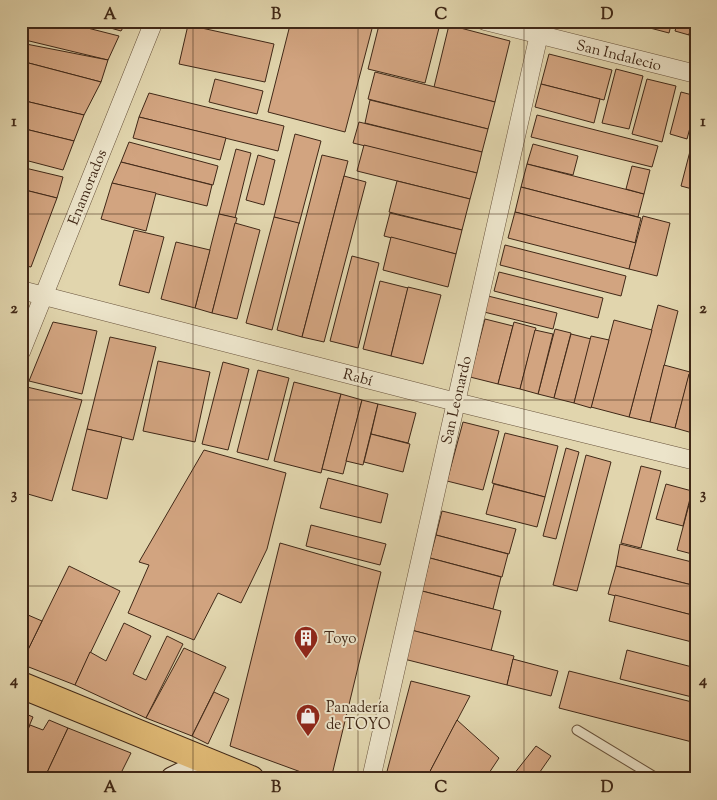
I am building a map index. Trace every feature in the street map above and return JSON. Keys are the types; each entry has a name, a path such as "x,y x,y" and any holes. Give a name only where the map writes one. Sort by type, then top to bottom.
{"main road":[{"path":"21,685 251,779"},
{"path":"174,779 207,762"}],"street":[{"name":"Enamorados","path":"21,352 154,21"},
{"name":"San Indalecio","path":"485,21 540,28 696,74"},
{"name":"San Leonardo","path":"371,779 540,28"},
{"name":"Rabí","path":"21,290 456,402 696,461"}],"lane":[{"path":"576,730 658,779"}],"building":[{"path":"21,21 60,21 119,36 108,60 21,39"},
{"path":"86,21 127,21 121,31"},
{"path":"291,21 374,21 345,132 268,112"},
{"path":"380,21 427,21 440,24 425,83 368,69"},
{"path":"623,21 652,21 650,28"},
{"path":"652,21 672,21 669,33 650,28"},
{"path":"678,21 692,21 689,35 675,31"},
{"path":"692,21 696,21 696,37 689,35"},
{"path":"188,25 274,44 265,82 179,64"},
{"path":"449,25 510,41 495,102 434,87"},
{"path":"21,43 108,60 101,82 21,61"},
{"path":"549,54 612,70 604,100 541,84"},
{"path":"21,61 101,82 84,115 21,100"},
{"path":"616,69 643,76 629,129 602,123"},
{"path":"375,72 495,102 488,129 368,99"},
{"path":"215,79 263,91 257,114 209,102"},
{"path":"647,79 676,86 662,142 632,134"},
{"path":"541,84 600,99 594,123 535,107"},
{"path":"681,92 696,96 696,105 687,139 670,134"},
{"path":"149,93 284,126 278,151 139,117"},
{"path":"21,100 84,115 74,141 21,128"},
{"path":"370,100 488,129 482,152 365,123"},
{"path":"537,115 658,146 652,167 531,137"},
{"path":"139,117 226,138 220,160 133,138"},
{"path":"359,122 482,152 477,173 353,143"},
{"path":"21,128 74,141 63,170 21,159"},
{"path":"696,128 696,190 681,186"},
{"path":"295,134 321,141 299,224 274,217"},
{"path":"129,142 218,166 213,185 121,162"},
{"path":"533,144 578,156 573,175 527,164"},
{"path":"364,145 477,173 470,199 357,171"},
{"path":"236,149 251,153 235,218 219,214"},
{"path":"258,155 275,160 264,205 246,200"},
{"path":"322,155 348,161 302,337 277,330"},
{"path":"121,162 212,185 207,206 112,183"},
{"path":"527,164 644,194 638,217 521,187"},
{"path":"632,166 650,170 644,194 626,189"},
{"path":"21,167 63,177 57,198 21,189"},
{"path":"344,176 366,182 324,342 302,337"},
{"path":"397,181 470,199 462,230 389,212"},
{"path":"112,183 156,193 146,231 101,219"},
{"path":"521,187 641,218 635,243 515,212"},
{"path":"21,189 57,198 31,267 21,265"},
{"path":"515,212 636,243 629,269 508,238"},
{"path":"390,213 462,230 456,254 384,236"},
{"path":"219,214 237,218 212,313 195,308"},
{"path":"643,216 670,223 657,276 629,269"},
{"path":"274,217 299,223 272,330 246,323"},
{"path":"235,223 260,230 237,319 212,313"},
{"path":"134,230 164,237 149,293 119,285"},
{"path":"391,237 456,254 448,287 383,270"},
{"path":"176,242 210,250 195,308 161,299"},
{"path":"505,245 626,276 621,296 500,265"},
{"path":"352,256 379,263 358,348 330,341"},
{"path":"499,272 603,298 598,318 494,291"},
{"path":"380,281 408,288 391,356 363,349"},
{"path":"408,287 441,295 423,364 391,356"},
{"path":"488,296 557,313 553,329 484,312"},
{"path":"658,305 678,311 650,422 629,417"},
{"path":"485,319 513,326 498,384 470,377"},
{"path":"614,320 652,330 629,417 591,407"},
{"path":"53,322 97,331 82,394 29,381"},
{"path":"514,322 536,328 520,389 498,384"},
{"path":"555,329 571,333 554,398 538,394"},
{"path":"535,330 553,334 538,394 520,389"},
{"path":"571,334 591,339 574,403 554,398"},
{"path":"591,336 609,340 591,408 574,403"},
{"path":"110,337 156,347 133,440 87,429"},
{"path":"158,361 210,372 195,442 143,431"},
{"path":"223,362 249,369 228,450 202,444"},
{"path":"664,365 690,372 675,428 650,422"},
{"path":"258,370 289,378 268,460 237,452"},
{"path":"689,374 696,376 696,434 675,428"},
{"path":"294,382 341,394 321,473 274,461"},
{"path":"27,387 82,400 52,501 21,492 21,400"},
{"path":"341,394 362,400 343,474 322,469"},
{"path":"362,400 378,404 363,465 346,461"},
{"path":"378,404 416,413 408,443 371,434"},
{"path":"463,422 499,431 483,490 447,481"},
{"path":"87,429 122,437 107,499 72,490"},
{"path":"505,433 558,446 545,497 492,483"},
{"path":"371,434 410,444 403,472 364,462"},
{"path":"566,448 579,452 556,539 543,536"},
{"path":"204,450 286,473 267,549 241,603 218,593 194,640 128,613 149,565 139,562"},
{"path":"586,455 611,462 577,591 553,585"},
{"path":"641,466 661,471 641,548 621,543"},
{"path":"328,478 388,494 381,523 320,508"},
{"path":"696,478 696,555 677,550"},
{"path":"494,484 545,497 537,527 486,514"},
{"path":"666,484 692,491 683,526 656,519"},
{"path":"442,511 516,529 509,554 436,535"},
{"path":"311,525 386,544 380,565 306,546"},
{"path":"436,535 508,554 502,577 430,558"},
{"name":"Toyo","path":"280,543 381,572 331,779 320,779 230,746"},
{"path":"620,544 696,563 696,586 616,566"},
{"path":"430,558 501,577 493,609 422,591"},
{"path":"69,566 120,591 75,685 21,664"},
{"path":"616,566 696,586 696,616 608,594"},
{"path":"422,591 501,611 491,651 411,630"},
{"path":"615,595 696,616 696,643 609,621"},
{"path":"21,612 42,621 21,664"},
{"path":"124,623 151,636 133,674 146,680 167,636 183,644 146,718 75,685 90,652 106,661"},
{"path":"411,630 514,656 507,685 404,659"},
{"path":"184,648 226,667 192,736 146,718"},
{"path":"627,650 696,668 696,698 620,679"},
{"path":"513,659 558,671 551,696 507,685"},
{"path":"569,671 696,703 696,743 559,708"},
{"path":"411,681 470,696 426,779 385,779"},
{"path":"214,692 229,699 208,744 192,736"},
{"path":"21,712 33,717 21,745"},
{"path":"49,720 68,728 44,779 21,779 21,745 30,725 43,730"},
{"path":"457,720 499,758 485,779 426,779"},
{"path":"68,728 131,753 118,779 44,779"},
{"path":"536,746 551,756 535,779 510,779"}],"place":[{"name":"Toyo","path":"306,659"},
{"name":"Panadería de TOYO","path":"308,737"}]}
